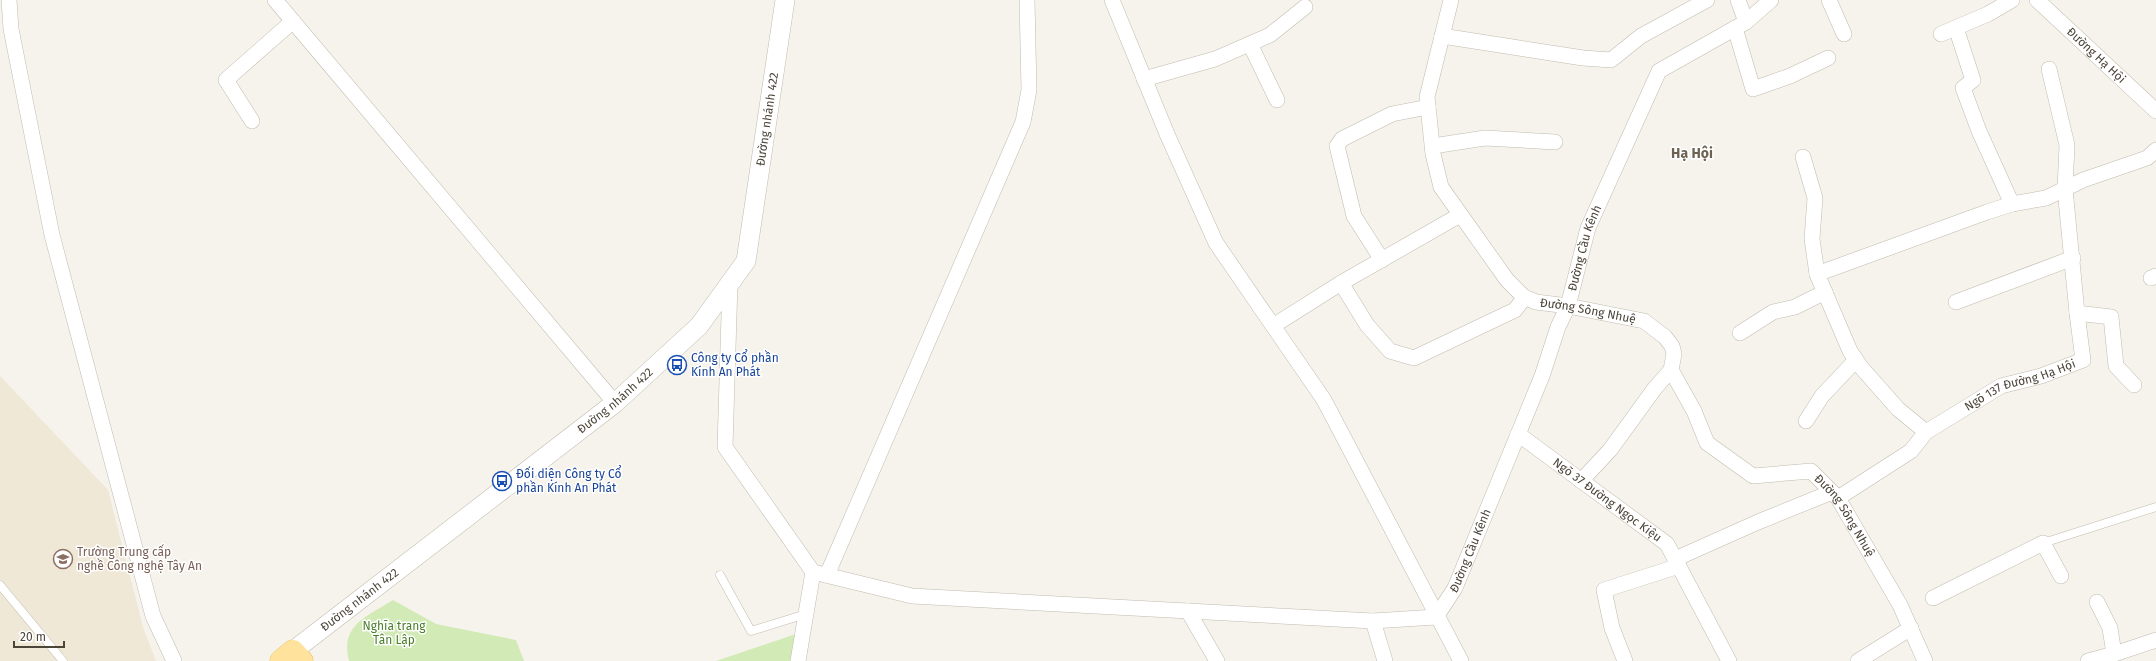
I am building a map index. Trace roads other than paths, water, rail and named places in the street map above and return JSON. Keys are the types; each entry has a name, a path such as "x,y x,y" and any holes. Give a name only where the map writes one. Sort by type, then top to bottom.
{"street":[{"path":"9,0 11,29 52,235 153,616 174,661"},
{"path":"276,0 615,403"},
{"name":"Đường nhánh 422","path":"292,658 615,403 699,326 746,261 785,0"},
{"path":"798,661 806,614 820,574 1023,122 1029,90 1027,0"},
{"path":"1112,0 1166,134 1216,243 1324,400 1436,617 1461,661"},
{"name":"Đường Sông Nhuệ","path":"1451,0 1427,97 1432,146 1441,187 1460,215 1494,259 1507,280 1525,297 1536,302 1568,306 1644,321 1665,337 1672,346 1674,354 1670,370 1694,411 1708,443 1753,476 1811,471 1835,495 1900,605 1925,661"},
{"path":"1442,36 1583,58 1611,60 1641,36 1707,0"},
{"path":"1738,0 1753,89 1790,76 1828,58"},
{"name":"Đường Cầu Kênh","path":"1436,617 1455,588 1542,376 1558,327 1568,306 1588,228 1659,71 1741,25 1771,0"},
{"path":"1829,0 1844,34"},
{"path":"1941,34 1988,14 2012,0"},
{"name":"Đường Hạ Hội","path":"2037,0 2156,111"},
{"path":"1144,79 1214,59 1250,44 1270,35 1305,7"},
{"path":"252,121 226,80 293,21"},
{"path":"1956,28 1973,80 1963,88 1979,130 2012,204"},
{"path":"1250,44 1277,100"},
{"name":"Ngõ 137 Đường Hạ Hội","path":"1625,661 1612,628 1604,590 1677,563 1758,522 1835,495 1911,451 1926,432 2001,386 2041,376 2083,360 2076,313 2073,258 2065,189 2067,145 2049,69"},
{"path":"1382,260 1354,216 1336,146 1342,139 1392,114 1428,107"},
{"path":"1432,146 1485,138 1555,142"},
{"path":"1817,274 1932,231 2012,204 2046,198 2083,180 2147,158 2156,150"},
{"path":"1803,157 1815,198 1812,239 1817,274 1850,351 1898,409 1926,432"},
{"path":"1273,326 1341,283 1460,215"},
{"path":"1956,302 2073,258"},
{"path":"730,282 725,447 820,574 912,596 1373,621 1436,617"},
{"path":"1341,283 1367,325 1390,351 1414,358 1515,310 1525,297"},
{"path":"1740,333 1773,312 1795,307 1825,292"},
{"path":"2076,313 2111,317 2116,366 2134,385"},
{"path":"1806,421 1822,396 1856,360"},
{"path":"1581,481 1610,450 1654,388 1670,370"},
{"name":"Ngõ 37 Đường Ngọc Kiệu","path":"1518,434 1667,544 1729,661"},
{"path":"1933,598 2043,543 2061,576"},
{"path":"2097,602 2110,628 2117,656"},
{"path":"1188,611 1217,661"},
{"path":"1373,621 1385,661"},
{"path":"1858,661 1911,628"},
{"path":"2088,661 2117,656 2156,640"}],"lane":[{"path":"2043,543 2156,507"},
{"path":"720,575 751,631 806,614"},
{"path":"0,586 63,661"}],"place":[{"name":"Công ty Cổ phần Kính An Phát","path":"677,365"},
{"name":"Đối diện Công ty Cổ phần Kính An Phát","path":"502,481"},
{"name":"Trường Trung cấp nghề Công nghệ Tây An","path":"63,559"}],"district":[{"name":"Hạ Hội","path":"1692,153"}],"park label":[{"name":"Nghĩa trang Tân Lập","path":"394,633"}]}
